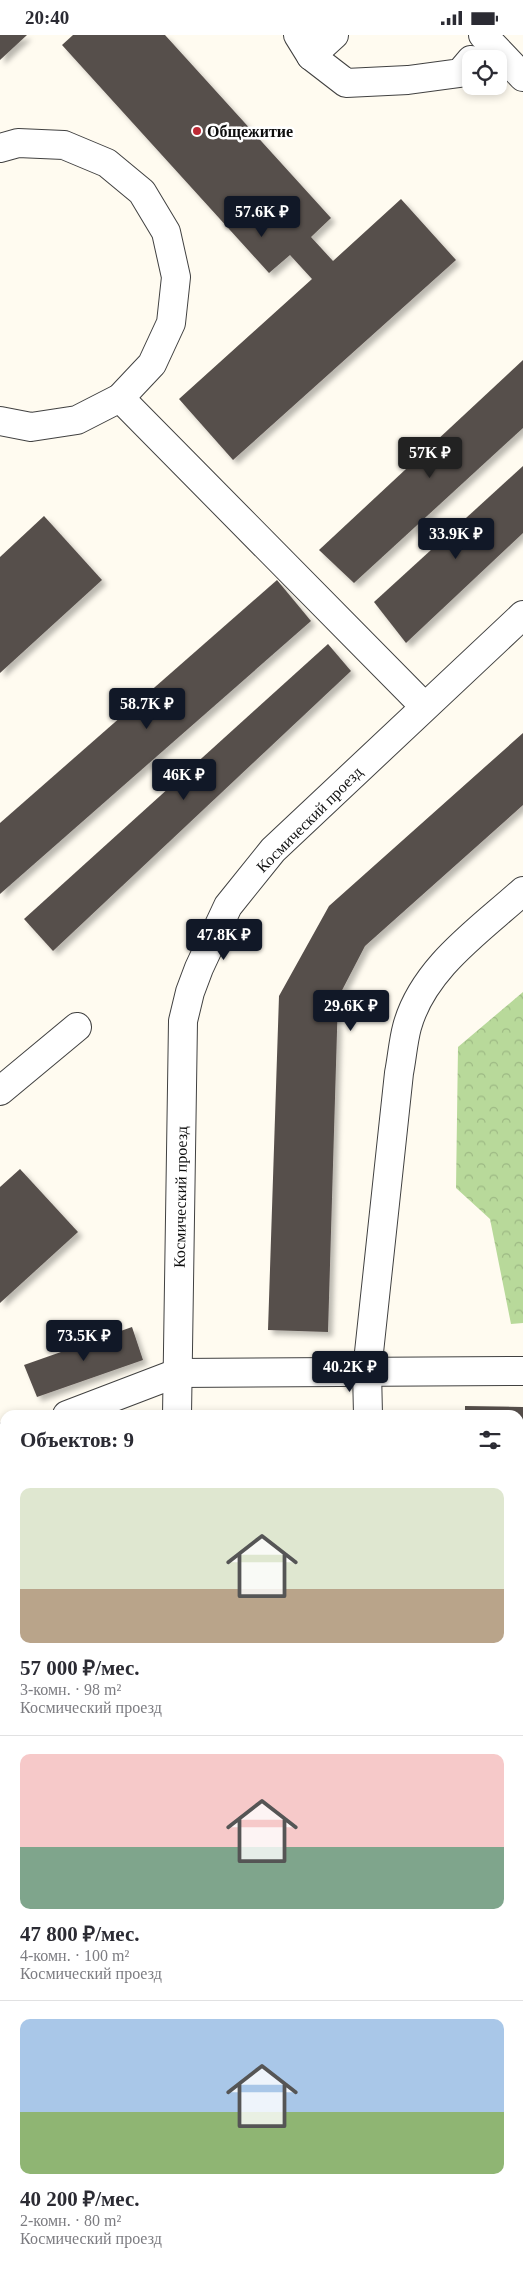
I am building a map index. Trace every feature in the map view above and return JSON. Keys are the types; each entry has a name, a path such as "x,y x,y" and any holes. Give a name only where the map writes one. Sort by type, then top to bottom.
{"street":[{"path":"334,35 305,46 346,83 408,80 460,73 479,49 523,77"},
{"path":"0,148 18,143 64,145 107,163 142,192 166,232 176,277 171,323 152,365 120,398 77,420 31,427 0,421"},
{"path":"120,398 424,706"},
{"name":"Космический проезд","path":"177,1410 183,1021 196,976 207,947 228,906 274,850 424,706 523,615"},
{"path":"368,1410 368,1371 399,1073 407,1027 423,991 446,961 523,891"},
{"path":"0,1091 77,1027"},
{"path":"79,1410 177,1373 523,1371"}],"green space":[{"path":"523,992 523,1323 511,1324 490,1219 456,1188 458,1047"}],"building":[{"path":"0,35 27,35 0,60"},
{"path":"73,35 165,35 331,218 311,237 333,261 401,199 456,260 233,460 179,399 312,279 290,255 269,273 62,45"},
{"path":"523,360 523,428 354,583 319,550"},
{"path":"523,466 523,533 406,643 374,602"},
{"path":"44,516 102,580 0,673 0,557"},
{"path":"277,580 311,621 0,894 0,823"},
{"path":"328,644 351,671 53,951 24,919"},
{"path":"523,733 523,805 365,946 338,998 328,1332 268,1330 279,996 329,906"},
{"path":"20,1169 78,1232 0,1303 0,1187"},
{"path":"132,1327 143,1360 37,1397 24,1365"},
{"path":"465,1406 523,1407 523,1410 465,1410"}],"place":[{"name":"Общежитие","path":"197,131"}]}
